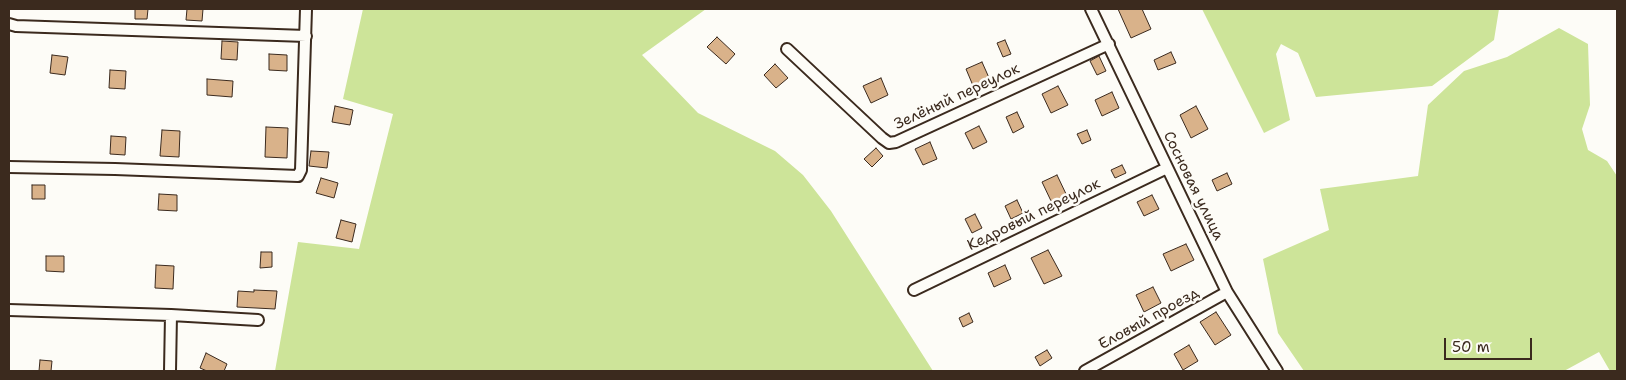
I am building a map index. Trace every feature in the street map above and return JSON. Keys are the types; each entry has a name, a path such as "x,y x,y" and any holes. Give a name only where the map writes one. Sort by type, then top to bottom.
{"street":[{"path":"9,167 298,176 301,170 306,9"},
{"name":"Сосновая улица","path":"1092,9 1227,292 1277,371"},
{"path":"9,24 16,26 306,36"},
{"name":"Зелёный переулок","path":"787,49 889,143 896,142 1109,44"},
{"name":"Кедровый переулок","path":"914,290 1167,168"},
{"name":"Еловый проезд","path":"1085,371 1227,292"},
{"path":"9,310 171,315 258,320"},
{"path":"170,371 171,315"}],"green space":[{"path":"363,9 706,9 642,55 698,113 775,151 803,175 831,211 933,371 275,371 298,242 359,249 393,114 343,99"},
{"path":"1202,9 1499,9 1494,40 1432,86 1316,97 1298,53 1281,44 1276,54 1290,120 1264,133"},
{"path":"1559,28 1588,44 1590,105 1582,129 1588,150 1607,161 1617,176 1617,371 1610,371 1599,352 1564,371 1304,371 1278,333 1263,259 1329,230 1320,189 1418,176 1428,105 1464,71 1507,57"}],"building":[{"path":"135,9 148,9 147,19 135,19"},
{"path":"187,9 203,9 202,21 186,20"},
{"path":"1118,9 1142,9 1151,29 1131,38"},
{"path":"717,37 735,54 726,64 707,47"},
{"path":"1005,40 1011,54 1003,57 997,43"},
{"path":"222,41 238,42 237,60 221,59"},
{"path":"1171,52 1176,63 1158,70 1154,60"},
{"path":"269,54 287,55 287,71 269,70"},
{"path":"52,55 68,57 65,75 50,73"},
{"path":"1099,56 1106,71 1097,75 1090,61"},
{"path":"982,62 990,80 974,88 966,69"},
{"path":"775,64 788,78 776,88 764,75"},
{"path":"110,70 126,71 125,89 109,88"},
{"path":"881,78 888,95 871,103 863,86"},
{"path":"207,79 233,81 232,97 207,95"},
{"path":"1058,86 1068,105 1051,113 1042,94"},
{"path":"1112,92 1119,108 1102,116 1095,100"},
{"path":"335,106 353,110 350,125 332,122"},
{"path":"1196,106 1208,129 1191,138 1180,115"},
{"path":"1017,112 1024,127 1013,133 1006,117"},
{"path":"979,126 987,142 973,149 965,133"},
{"path":"266,127 288,128 287,158 265,157"},
{"path":"162,130 180,131 179,157 160,156"},
{"path":"1087,130 1091,140 1082,144 1077,134"},
{"path":"111,136 126,137 125,155 110,154"},
{"path":"930,142 937,159 923,165 915,149"},
{"path":"876,148 883,156 872,167 864,159"},
{"path":"311,151 329,152 327,168 309,166"},
{"path":"1122,165 1126,173 1115,178 1111,170"},
{"path":"1227,173 1232,184 1217,191 1212,180"},
{"path":"1057,175 1067,196 1052,203 1042,182"},
{"path":"321,178 338,183 334,198 316,193"},
{"path":"32,185 45,185 45,199 32,199"},
{"path":"159,194 177,195 177,211 158,210"},
{"path":"1152,195 1159,209 1144,216 1137,202"},
{"path":"1017,200 1023,213 1011,219 1005,206"},
{"path":"975,214 982,228 972,233 965,219"},
{"path":"341,220 356,224 352,242 336,238"},
{"path":"1186,244 1194,260 1171,271 1163,254"},
{"path":"1048,250 1062,276 1044,284 1031,258"},
{"path":"261,252 272,252 272,267 260,268"},
{"path":"46,256 64,256 64,272 46,271"},
{"path":"156,265 174,266 173,289 155,288"},
{"path":"1005,265 1011,279 994,287 988,273"},
{"path":"1153,287 1161,303 1144,312 1136,295"},
{"path":"254,290 277,291 275,309 237,307 238,291 254,292"},
{"path":"1216,312 1231,335 1215,345 1200,322"},
{"path":"969,313 973,322 963,327 959,318"},
{"path":"1189,345 1198,361 1183,370 1174,354"},
{"path":"1047,350 1052,358 1040,366 1035,357"},
{"path":"206,353 227,364 224,371 207,371 200,368"},
{"path":"40,360 52,361 51,371 39,371"}]}
